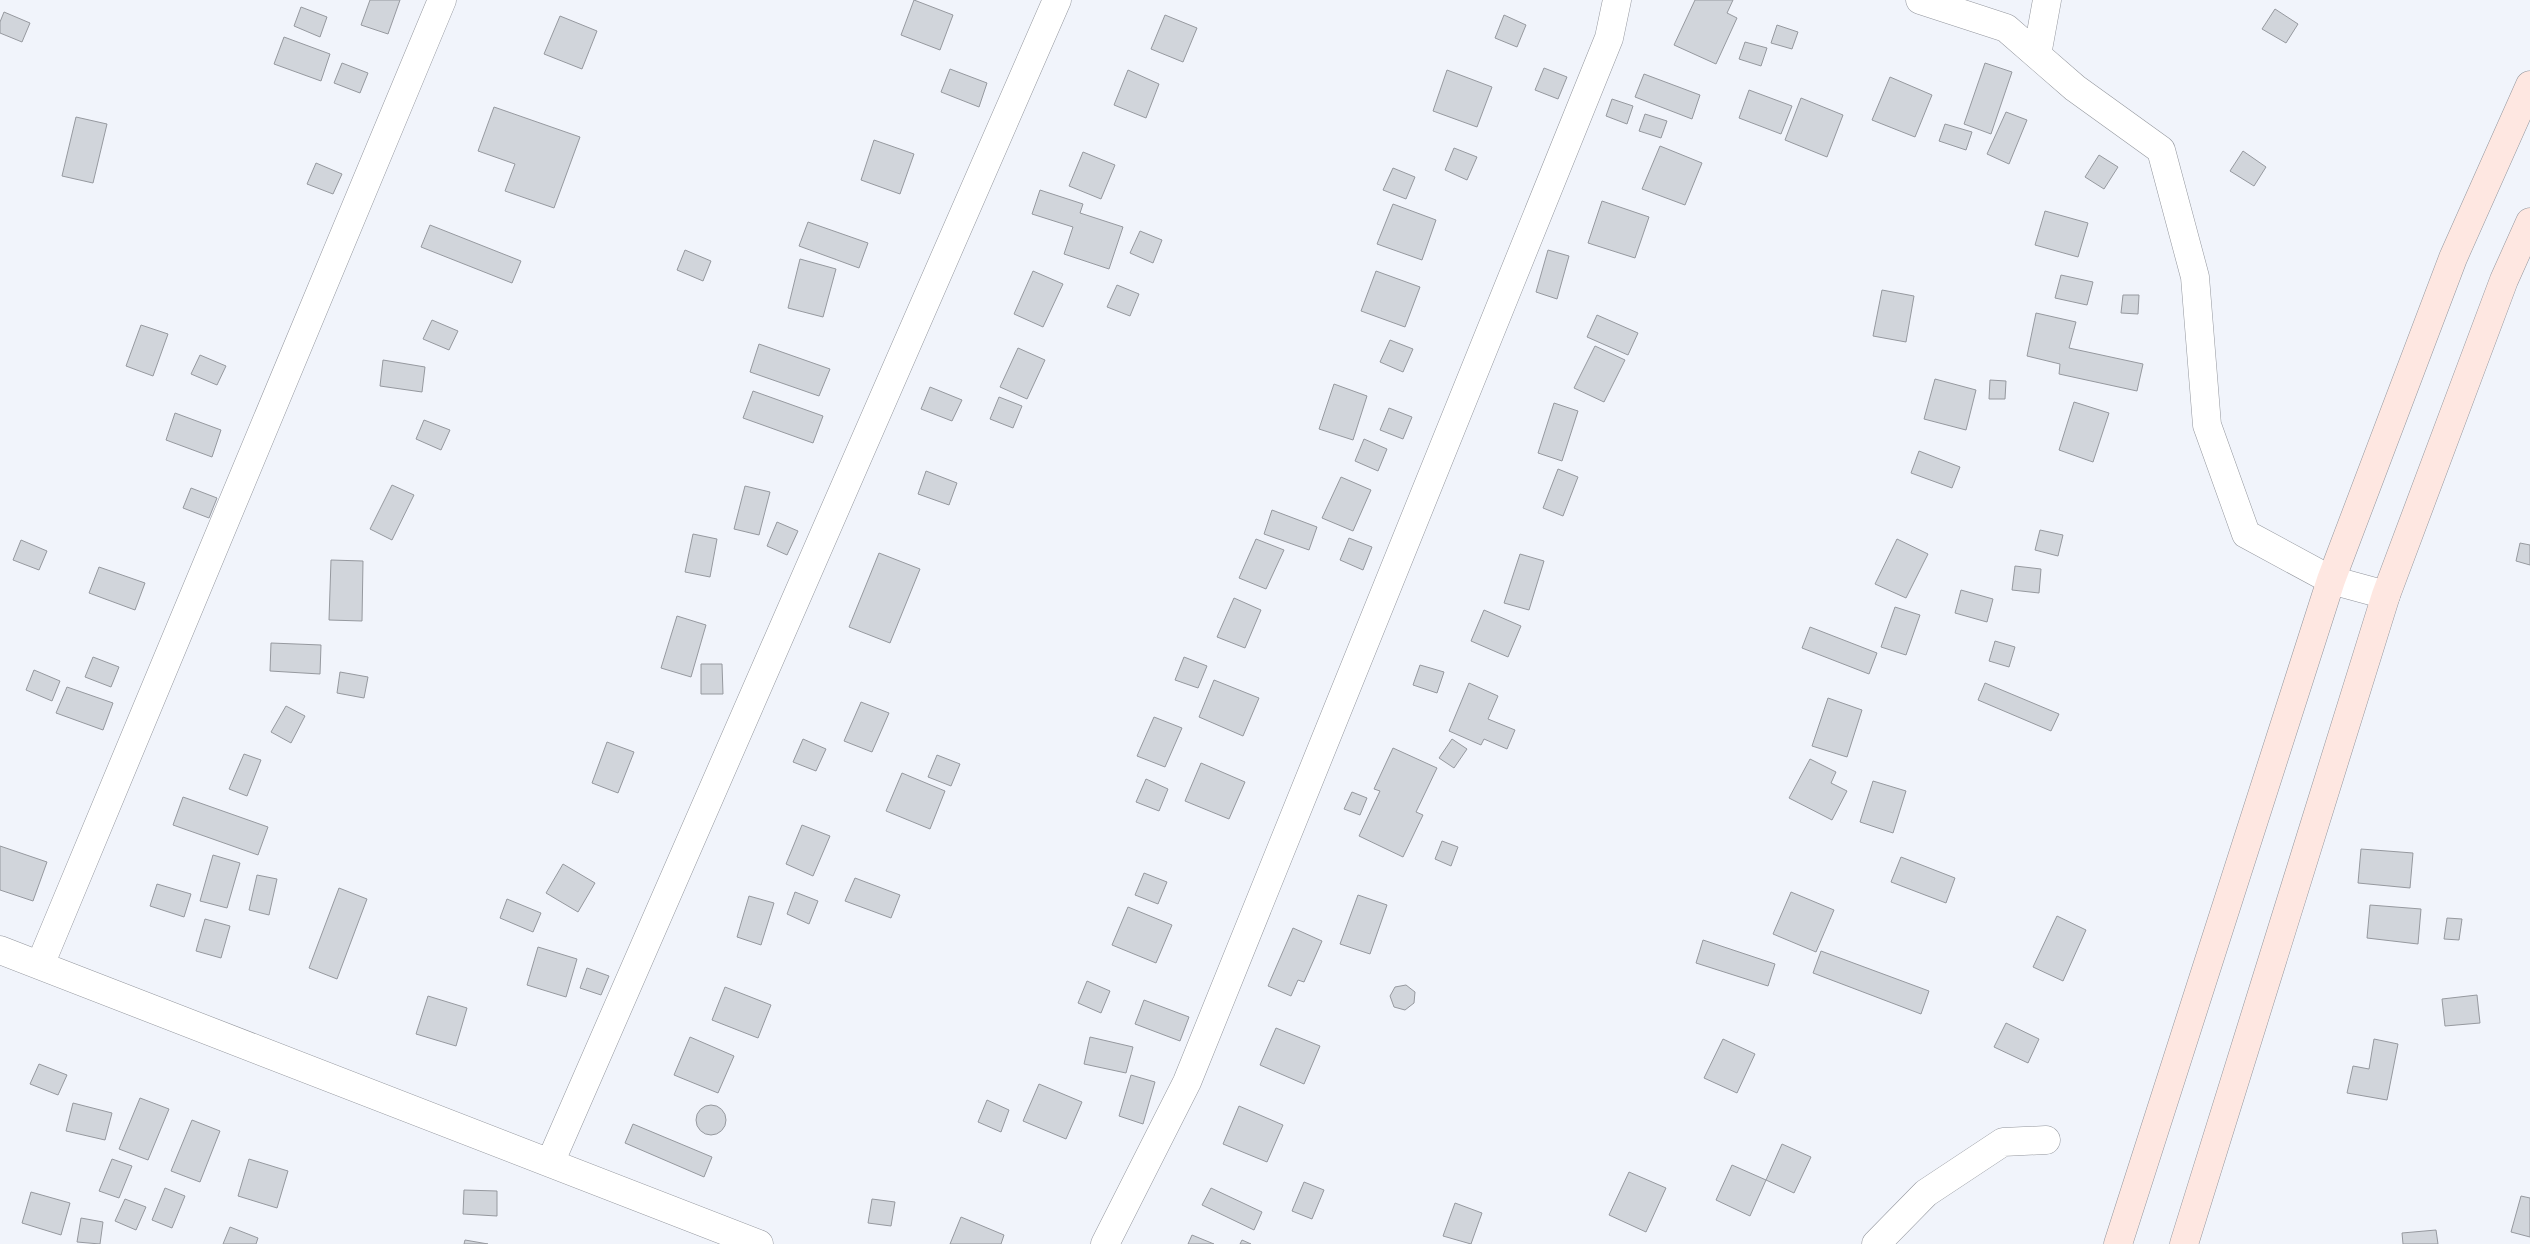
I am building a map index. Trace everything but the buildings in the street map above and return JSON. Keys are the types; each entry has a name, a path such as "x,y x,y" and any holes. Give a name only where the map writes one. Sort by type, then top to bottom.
{"main road":[{"path":"2118,1244 2331,580 2453,258 2530,85"},
{"path":"2184,1244 2386,595 2504,280 2530,222"}],"street":[{"path":"40,965 442,0"},
{"path":"550,1163 1057,0"},
{"path":"1105,1244 1187,1082 1609,38 1617,0"},
{"path":"1920,0 2006,28 2075,88 2161,150 2195,277 2207,426 2246,534 2331,580 2386,595"},
{"path":"2037,54 2047,0"},
{"path":"0,950 759,1244"},
{"path":"1876,1244 1926,1193 2003,1142 2046,1140"}]}
